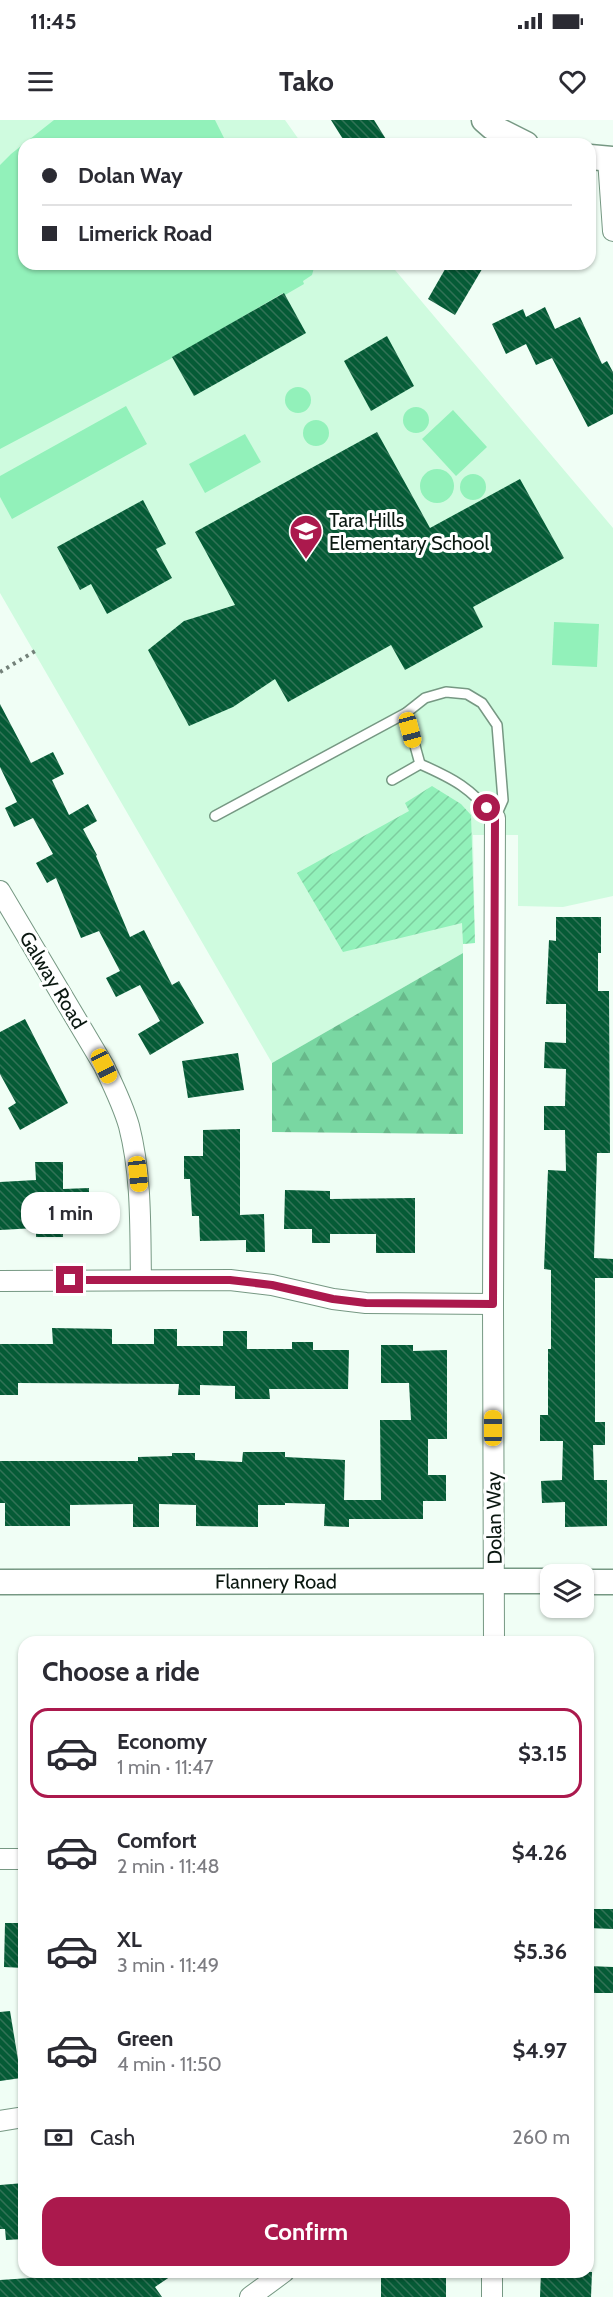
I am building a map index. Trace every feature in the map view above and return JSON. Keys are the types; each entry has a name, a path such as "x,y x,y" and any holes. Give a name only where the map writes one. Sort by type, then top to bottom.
{"street":[{"path":"484,120 492,127 514,138"},
{"path":"604,158 613,231"},
{"name":"Dolan Way","path":"494,1636 495,818"},
{"name":"Galway Road","path":"0,891 104,1066 128,1124 136,1157 140,1192 141,1280"},
{"path":"0,1281 250,1282 366,1303 493,1304"},
{"name":"Flannery Road","path":"0,1582 540,1581"},
{"path":"594,1582 613,1582"},
{"path":"0,1860 18,1859"},
{"path":"0,2121 18,2118"},
{"path":"250,2297 276,2278"},
{"path":"492,2278 492,2297"}],"lane":[{"path":"215,816 406,713 425,698 446,692 467,694 482,703 497,725 503,800 495,818 479,798 458,782 420,764 406,713"},
{"path":"392,780 420,764"}],"path":[{"path":"0,672 37,650"}],"shaded area":[{"name":"Tara Hills Elementary School","path":"0,120 285,120 298,138 18,138 18,270 395,270 613,528 613,896 563,907 518,906 518,835 473,835 475,943 463,944 463,953 272,1063 0,593"}],"green space":[{"path":"54,120 215,120 224,138 31,138"},
{"path":"18,148 18,270 313,270 312,275 303,281 304,284 285,295 283,293 172,358 0,449 0,165"},
{"path":"298,387 307,391 311,400 307,409 298,413 289,409 285,400 289,391"},
{"path":"126,406 147,444 12,519 0,497 0,476"},
{"path":"416,407 425,411 429,420 425,429 416,433 407,429 403,420 407,411"},
{"path":"453,410 487,447 456,476 422,439"},
{"path":"316,420 325,424 329,433 325,442 316,446 307,442 303,433 307,424"},
{"path":"245,434 261,462 205,493 189,464"},
{"path":"437,469 449,474 454,486 449,498 437,503 425,498 420,486 425,474"},
{"path":"473,474 482,478 486,487 482,496 473,500 464,496 460,487 464,478"},
{"path":"554,622 599,624 597,667 552,665"},
{"path":"432,786 461,804 471,815 475,943 463,944 462,923 343,952 297,873 409,811 405,803"},
{"path":"463,953 463,1134 272,1132 272,1063"}],"building":[{"path":"331,120 374,120 385,138 342,138"},
{"path":"445,270 481,270 455,315 428,299"},
{"path":"284,293 306,333 194,396 172,357"},
{"path":"545,307 555,329 580,317 602,364 607,361 613,372 613,414 588,427 552,358 536,365 526,344 506,354 492,324 523,309 526,317"},
{"path":"387,336 414,386 371,411 344,361"},
{"path":"377,432 430,528 520,479 564,558 473,607 483,627 405,670 391,645 288,702 275,679 233,707 189,726 148,650 184,621 235,605 195,532"},
{"path":"143,500 166,544 156,549 172,578 107,614 91,584 80,590 57,547"},
{"path":"0,704 31,763 53,752 64,774 52,780 69,815 88,804 97,821 83,829 97,855 130,937 144,930 172,985 179,981 204,1023 150,1055 138,1034 160,1021 140,985 116,997 106,978 120,971 99,931 81,938 56,878 47,883 36,863 53,854 33,818 14,827 5,808 17,802 0,767"},
{"path":"556,917 601,917 598,991 609,991 610,1153 597,1153 594,1258 613,1259 613,1278 595,1278 595,1422 605,1422 605,1445 593,1445 594,1480 607,1480 607,1526 565,1527 565,1502 542,1503 541,1481 562,1480 563,1441 540,1441 540,1415 548,1415 548,1349 551,1349 551,1270 544,1269 548,1170 566,1171 565,1130 544,1130 544,1106 565,1106 566,1069 544,1068 545,1042 566,1043 566,1004 546,1004 549,940 556,941"},
{"path":"25,1019 68,1103 20,1130 8,1108 16,1103 0,1074 0,1032"},
{"path":"238,1053 244,1090 188,1098 182,1061"},
{"path":"240,1129 240,1215 264,1214 265,1252 246,1252 246,1240 200,1241 199,1216 192,1216 190,1179 184,1179 184,1156 203,1156 203,1130"},
{"path":"35,1162 63,1162 63,1189 89,1188 89,1230 63,1230 63,1237 36,1237 36,1228 0,1230 0,1182 36,1180"},
{"path":"285,1190 330,1191 330,1199 415,1198 415,1253 376,1253 376,1234 330,1234 330,1243 312,1243 312,1229 284,1229"},
{"path":"52,1328 112,1329 112,1344 154,1344 154,1329 177,1329 177,1346 223,1346 223,1331 247,1331 247,1349 292,1349 292,1342 313,1342 313,1350 349,1350 348,1389 269,1389 270,1399 235,1399 235,1386 200,1385 200,1395 178,1395 179,1384 18,1383 18,1395 0,1395 0,1344 53,1344"},
{"path":"381,1345 413,1345 413,1351 447,1350 447,1439 428,1439 428,1475 446,1475 446,1501 423,1501 423,1519 349,1519 349,1527 324,1526 325,1504 285,1503 285,1505 258,1505 258,1527 196,1526 196,1505 159,1504 159,1527 133,1527 133,1504 70,1505 70,1526 5,1526 5,1503 0,1503 0,1461 138,1461 138,1457 195,1453 195,1460 242,1462 243,1452 285,1452 285,1457 345,1460 344,1500 381,1500 380,1420 411,1420 409,1383 381,1383"},
{"path":"594,1909 613,1909 613,1929 594,1928"},
{"path":"5,1923 18,1923 18,1968 4,1967"},
{"path":"594,1966 613,1967 613,1993 594,1993"},
{"path":"10,2011 18,2060 18,2078 0,2081 0,2012"},
{"path":"18,2184 18,2239 6,2240 5,2229 0,2229 0,2185"},
{"path":"168,2278 155,2287 162,2297 0,2297 0,2280"},
{"path":"381,2278 446,2278 446,2297 381,2297"},
{"path":"541,2278 592,2278 591,2297 540,2297"}],"place":[{"name":"Tara Hills Elementary School","path":"306,560"}],"route":[{"path":"70,1280 230,1280 272,1285 333,1299 366,1303 493,1304 495,818 487,808"}]}
